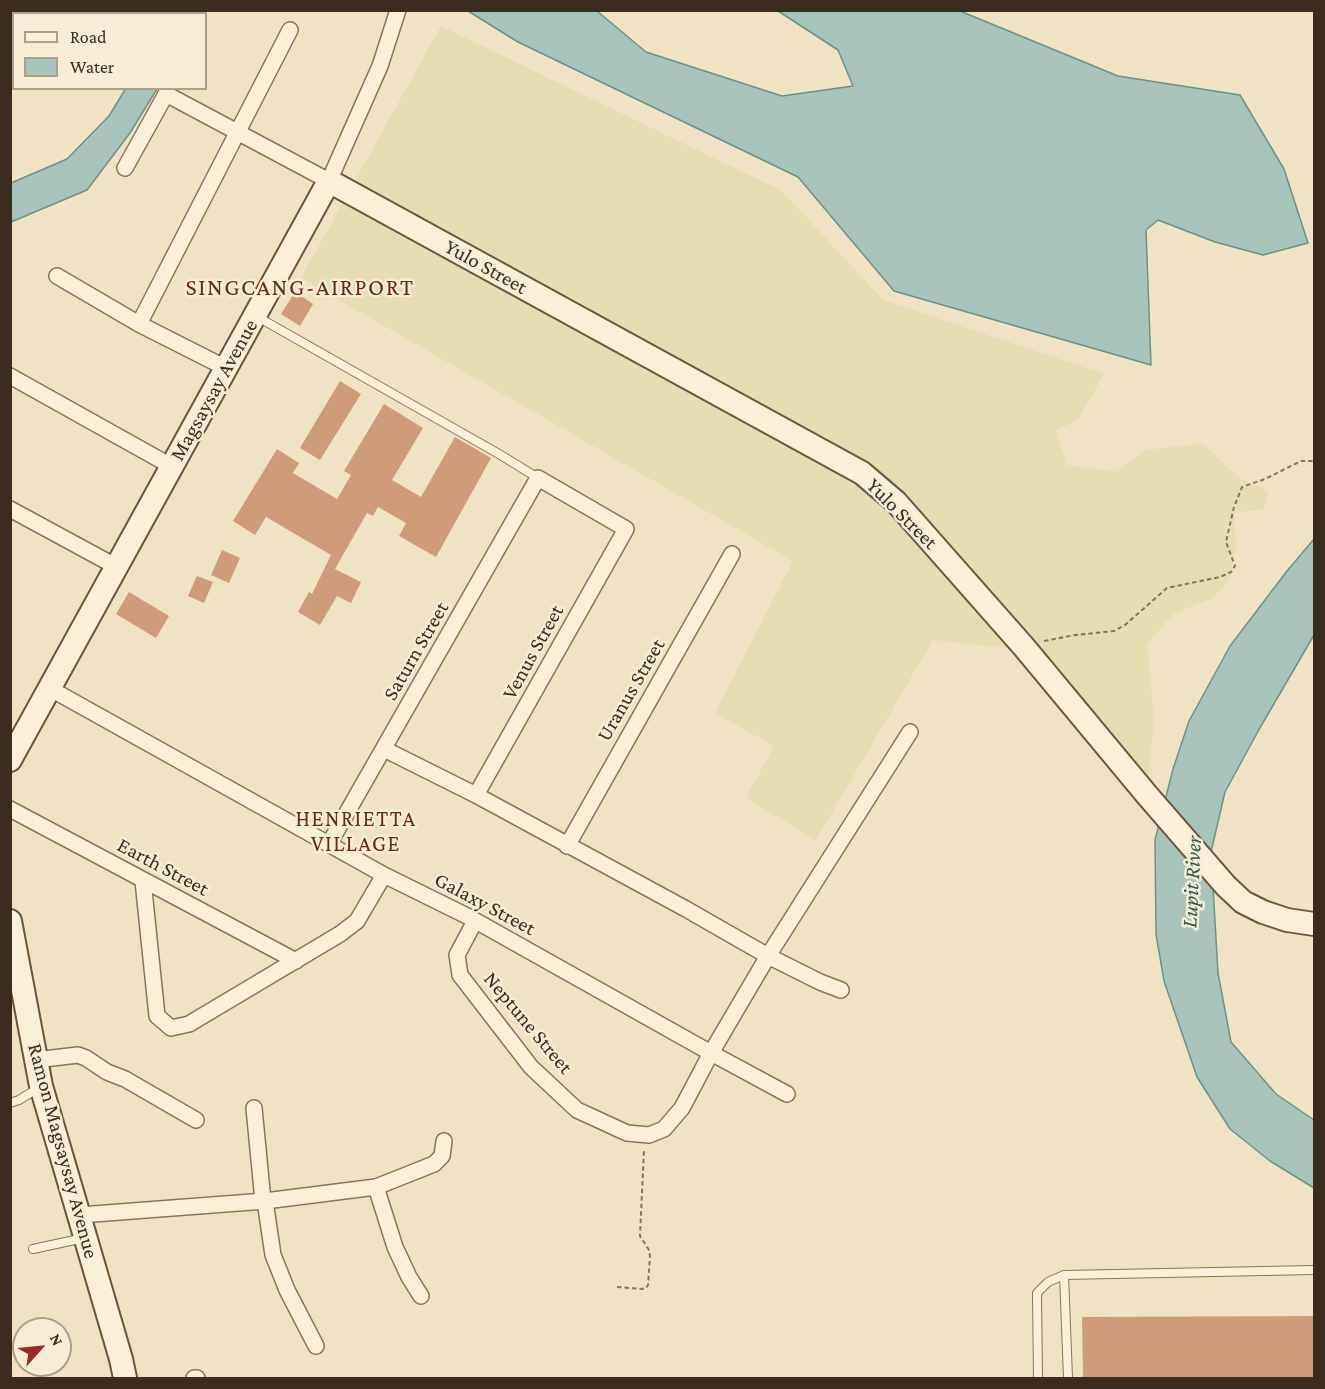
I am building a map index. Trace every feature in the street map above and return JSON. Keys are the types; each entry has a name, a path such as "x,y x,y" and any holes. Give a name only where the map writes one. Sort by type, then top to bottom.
{"street":[{"name":"Magsaysay Avenue","path":"10,760 256,316 328,181 380,66 398,10"},
{"path":"139,324 290,30"},
{"path":"125,168 167,91 237,134 328,181"},
{"name":"Yulo Street","path":"328,181 861,473 896,502 1024,647 1156,806 1243,903 1287,920 1314,924"},
{"path":"57,276 139,324 226,368"},
{"path":"10,376 171,466"},
{"name":"Venus Street","path":"476,795 626,530 538,478"},
{"name":"Saturn Street","path":"329,844 538,478"},
{"path":"10,509 117,567"},
{"name":"Uranus Street","path":"567,846 732,554"},
{"name":"Galaxy Street","path":"50,688 384,875 474,921 787,1094"},
{"path":"711,1053 768,956 910,732"},
{"path":"384,749 476,795 768,956 841,990"},
{"name":"Earth Street","path":"10,809 296,961"},
{"path":"143,881 157,1016 171,1028 189,1023 340,934 357,921 384,875"},
{"name":"Ramon Magsaysay Avenue","path":"10,921 41,1086 80,1215 125,1378"},
{"name":"Neptune Street","path":"474,921 457,955 460,975 531,1067 577,1110 627,1133 649,1136 664,1129 682,1108 711,1053"},
{"path":"35,1060 78,1055 196,1120"},
{"path":"254,1108 264,1201 273,1255 287,1290 316,1346"},
{"path":"80,1215 264,1201 376,1187 434,1164 442,1156 444,1141"},
{"path":"376,1187 395,1246 421,1296"}],"lane":[{"path":"256,316 500,454 538,478"},
{"path":"10,1103 41,1086"},
{"path":"33,1249 86,1238"},
{"path":"1038,1378 1037,1293 1048,1282 1064,1275 1314,1270"},
{"path":"1064,1275 1068,1378"}],"path":[{"path":"1024,647 1059,638 1114,631 1125,625 1167,588 1220,577 1231,572 1235,566 1226,542 1234,507 1242,487 1301,461 1314,461"},
{"path":"617,1287 642,1289 648,1285 650,1256 640,1236 642,1155"}],"shaded area":[{"path":"441,26 782,191 883,300 1104,374 1078,420 1056,430 1067,465 1117,472 1144,450 1204,444 1238,477 1268,491 1264,509 1234,513 1236,548 1227,583 1211,599 1173,614 1147,644 1154,717 1147,795 1031,651 933,640 816,840 746,798 774,746 715,713 793,561 301,278"}],"water":[{"path":"468,11 597,11 646,52 782,96 853,86 838,50 778,11 960,11 1118,76 1240,95 1284,169 1308,243 1263,255 1215,242 1158,220 1146,230 1151,365 894,291 798,177 518,42"},
{"path":"125,90 156,90 130,133 87,190 11,222 11,183 67,159 109,116"},
{"name":"Lupit River","path":"1314,539 1314,635 1225,792 1211,852 1218,973 1231,1042 1276,1094 1314,1120 1314,1188 1270,1161 1230,1129 1197,1077 1164,981 1156,934 1155,840 1173,769 1189,721 1230,646"}],"building":[{"path":"295,292 313,304 300,326 281,314"},
{"path":"340,381 361,394 320,460 300,448"},
{"path":"384,404 423,428 392,480 421,497 455,437 491,458 436,557 399,536 406,523 378,507 373,516 367,513 335,569 361,582 351,603 337,596 320,625 298,612 309,592 312,594 331,555 266,517 255,535 233,521 277,449 299,463 293,473 337,499 351,475 344,471"},
{"path":"222,550 240,558 229,583 211,575"},
{"path":"197,576 213,582 204,603 188,596"},
{"path":"129,592 169,616 156,638 116,614"},
{"path":"1314,1316 1314,1378 1083,1378 1082,1317"}],"district":[{"name":"SINGCANG-AIRPORT","path":"300,288"},
{"name":"HENRIETTA VILLAGE","path":"356,832"}]}
